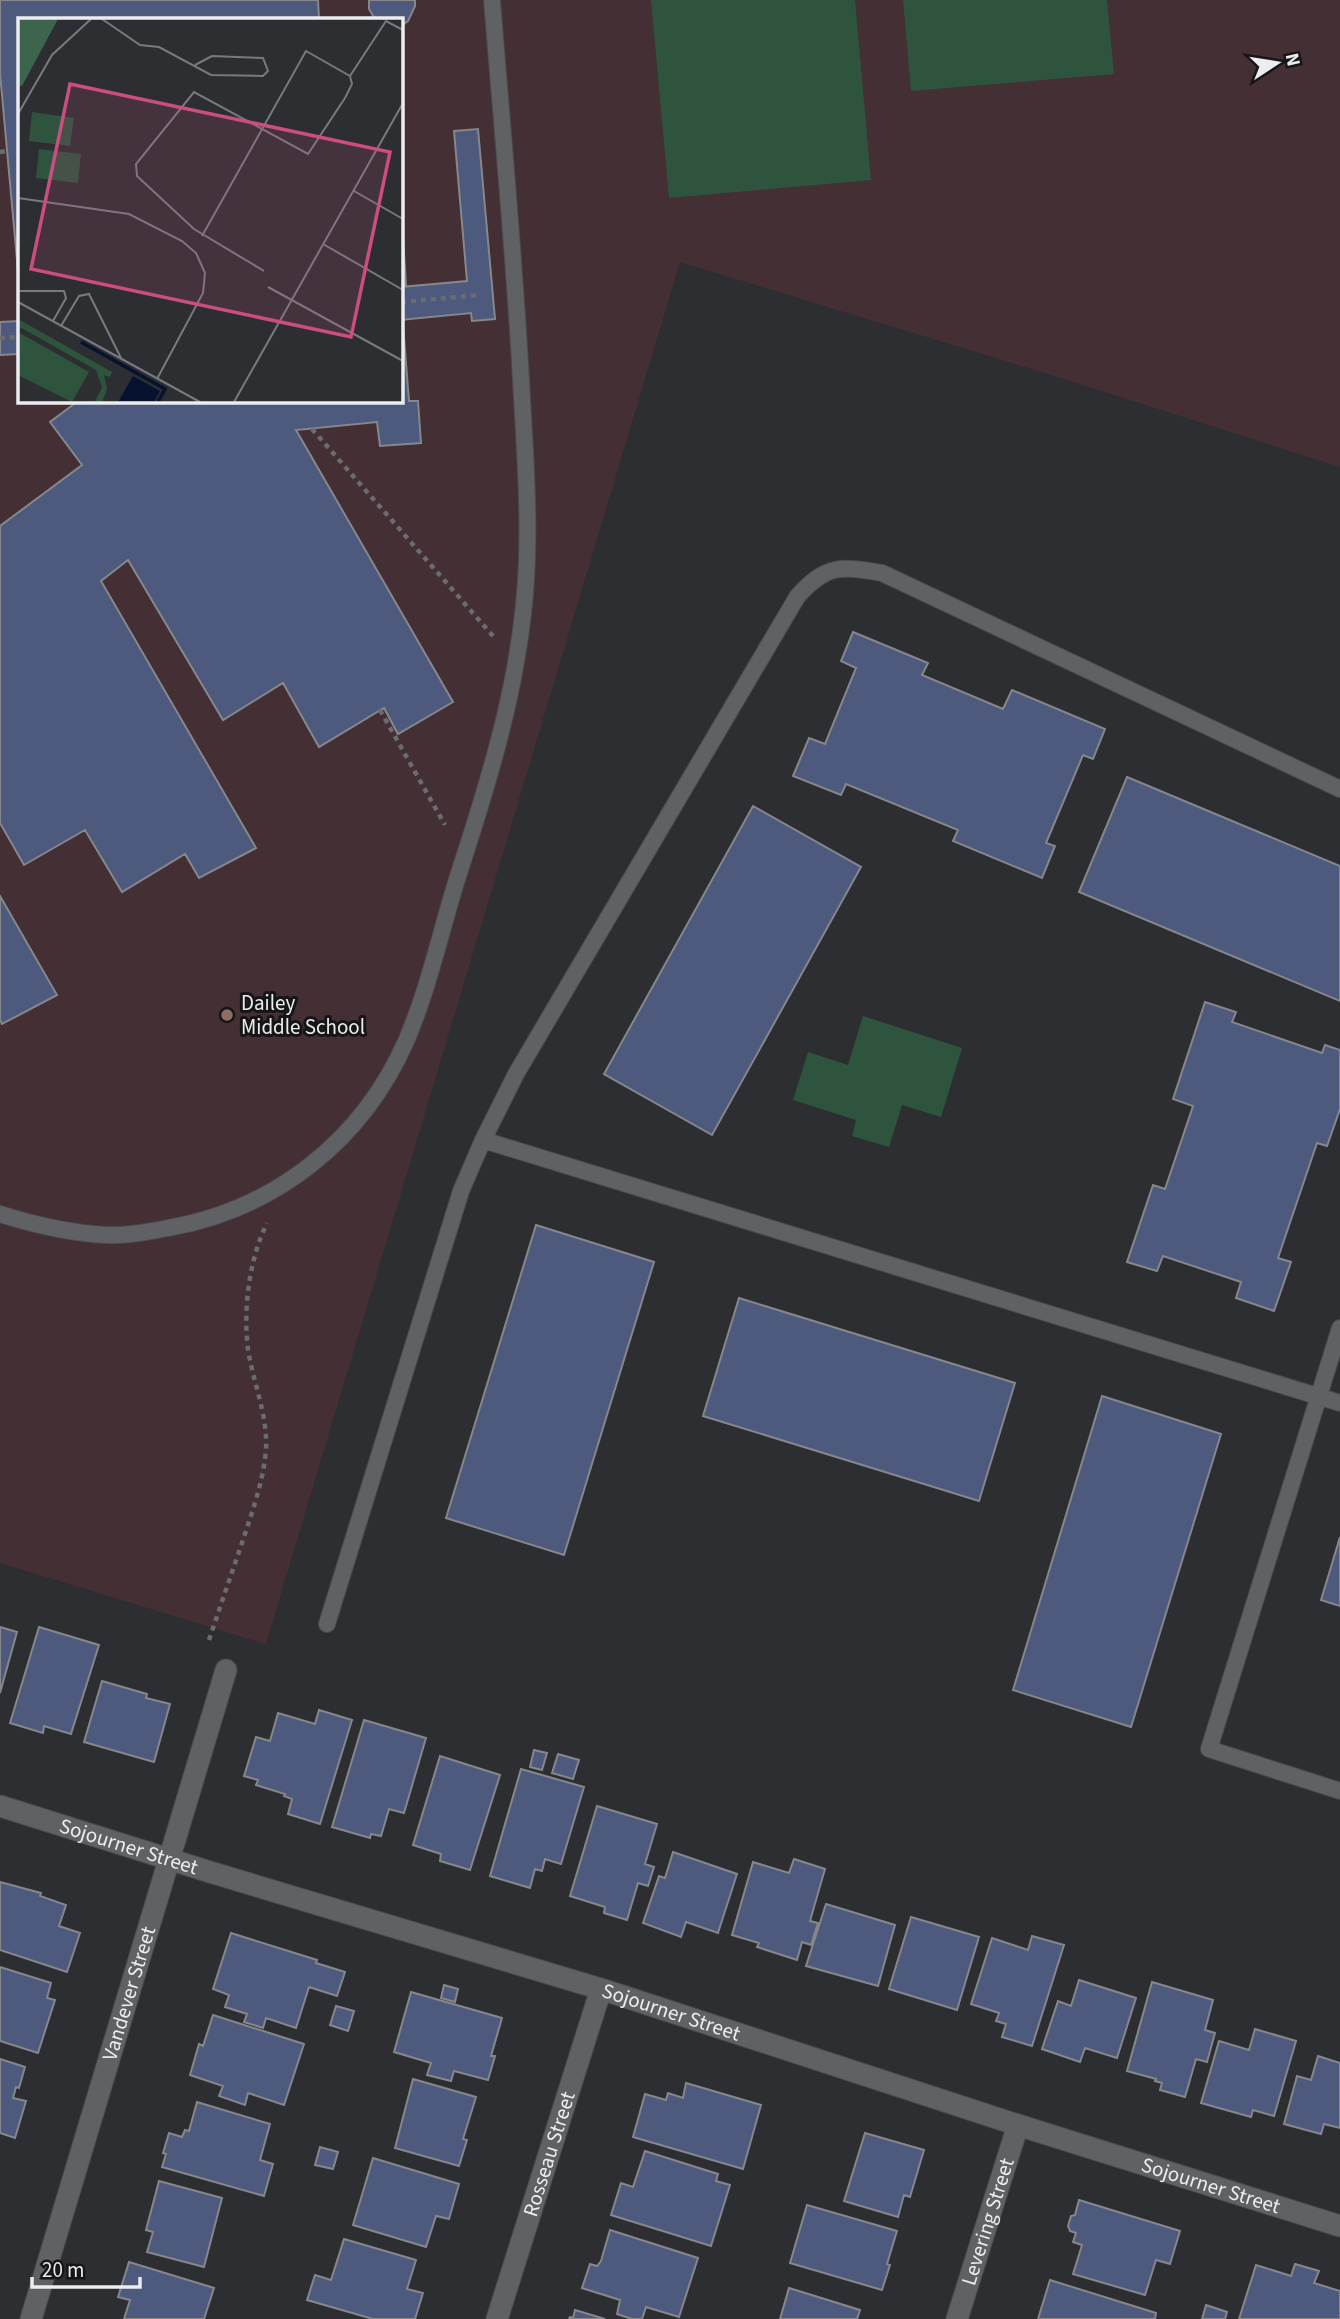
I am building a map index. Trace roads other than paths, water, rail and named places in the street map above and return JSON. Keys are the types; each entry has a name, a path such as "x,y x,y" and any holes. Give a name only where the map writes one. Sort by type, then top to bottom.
{"street":[{"name":"Vandever Street","path":"32,2319 226,1670"},
{"name":"Sojourner Street","path":"0,1806 601,1989 1018,2125 1340,2226"},
{"name":"Rosseau Street","path":"497,2319 601,1989"},
{"name":"Levering Street","path":"957,2319 1018,2125"}],"lane":[{"path":"0,1214 44,1226 110,1235 140,1233 196,1223 255,1202 285,1184 331,1149 375,1096 406,1041 500,739 516,662 527,557 527,478 519,347 492,0"},
{"path":"327,1624 461,1191 483,1140 516,1074 790,609 814,578 834,570 855,569 882,573 1340,789"},
{"path":"483,1140 1340,1403"},
{"path":"1340,1328 1209,1749 1340,1791"}],"place":[{"name":"Dailey Middle School","path":"227,1015"}]}
